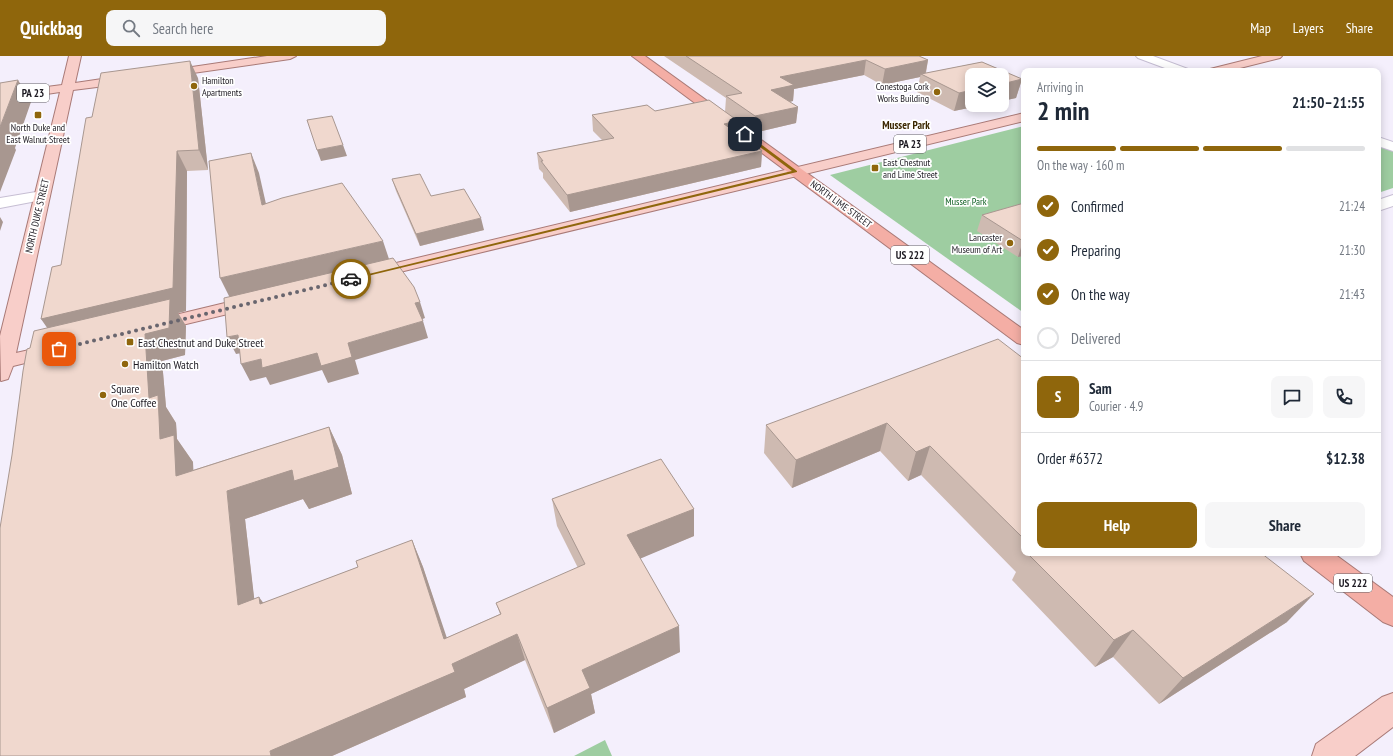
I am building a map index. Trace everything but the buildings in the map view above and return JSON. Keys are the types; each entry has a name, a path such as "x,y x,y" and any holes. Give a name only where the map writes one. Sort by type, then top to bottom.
{"highway":[{"name":"NORTH LIME STREET","path":"638,56 1021,336"},
{"name":"US 222","path":"1317,556 1393,612"}],"main road":[{"name":"NORTH DUKE STREET","path":"1,367 75,56"},
{"name":"PA 23","path":"0,98 290,56"},
{"path":"1226,68 1276,56"},
{"name":"PA 23","path":"352,278 1021,118"},
{"path":"136,330 267,299"},
{"path":"1,367 74,345"},
{"path":"1328,756 1393,708"}],"street":[{"path":"1142,56 1176,68"},
{"path":"1381,143 1393,147"},
{"path":"0,203 42,196"},
{"path":"1381,205 1393,200"}],"green space":[{"name":"Musser Park","path":"1021,127 1021,311 830,175"},
{"path":"1381,146 1393,151 1393,188 1381,192"},
{"path":"605,740 612,756 574,756"}],"way so far":[{"path":"59,349 351,279"}],"place":[{"name":"Hamilton Apartments","path":"194,86"},
{"name":"Conestoga Cork Works Building","path":"937,92"},
{"name":"North Duke and East Walnut Street","path":"38,115"},
{"name":"East Chestnut and Lime Street","path":"875,168"},
{"name":"Lancaster Museum of Art","path":"1010,243"},
{"name":"East Chestnut and Duke Street","path":"130,342"},
{"name":"Hamilton Watch","path":"125,364"},
{"name":"Square One Coffee","path":"103,395"}],"district":[{"name":"Musser Park","path":"906,125"}],"route":[{"path":"351,279 796,172 745,134"}]}
